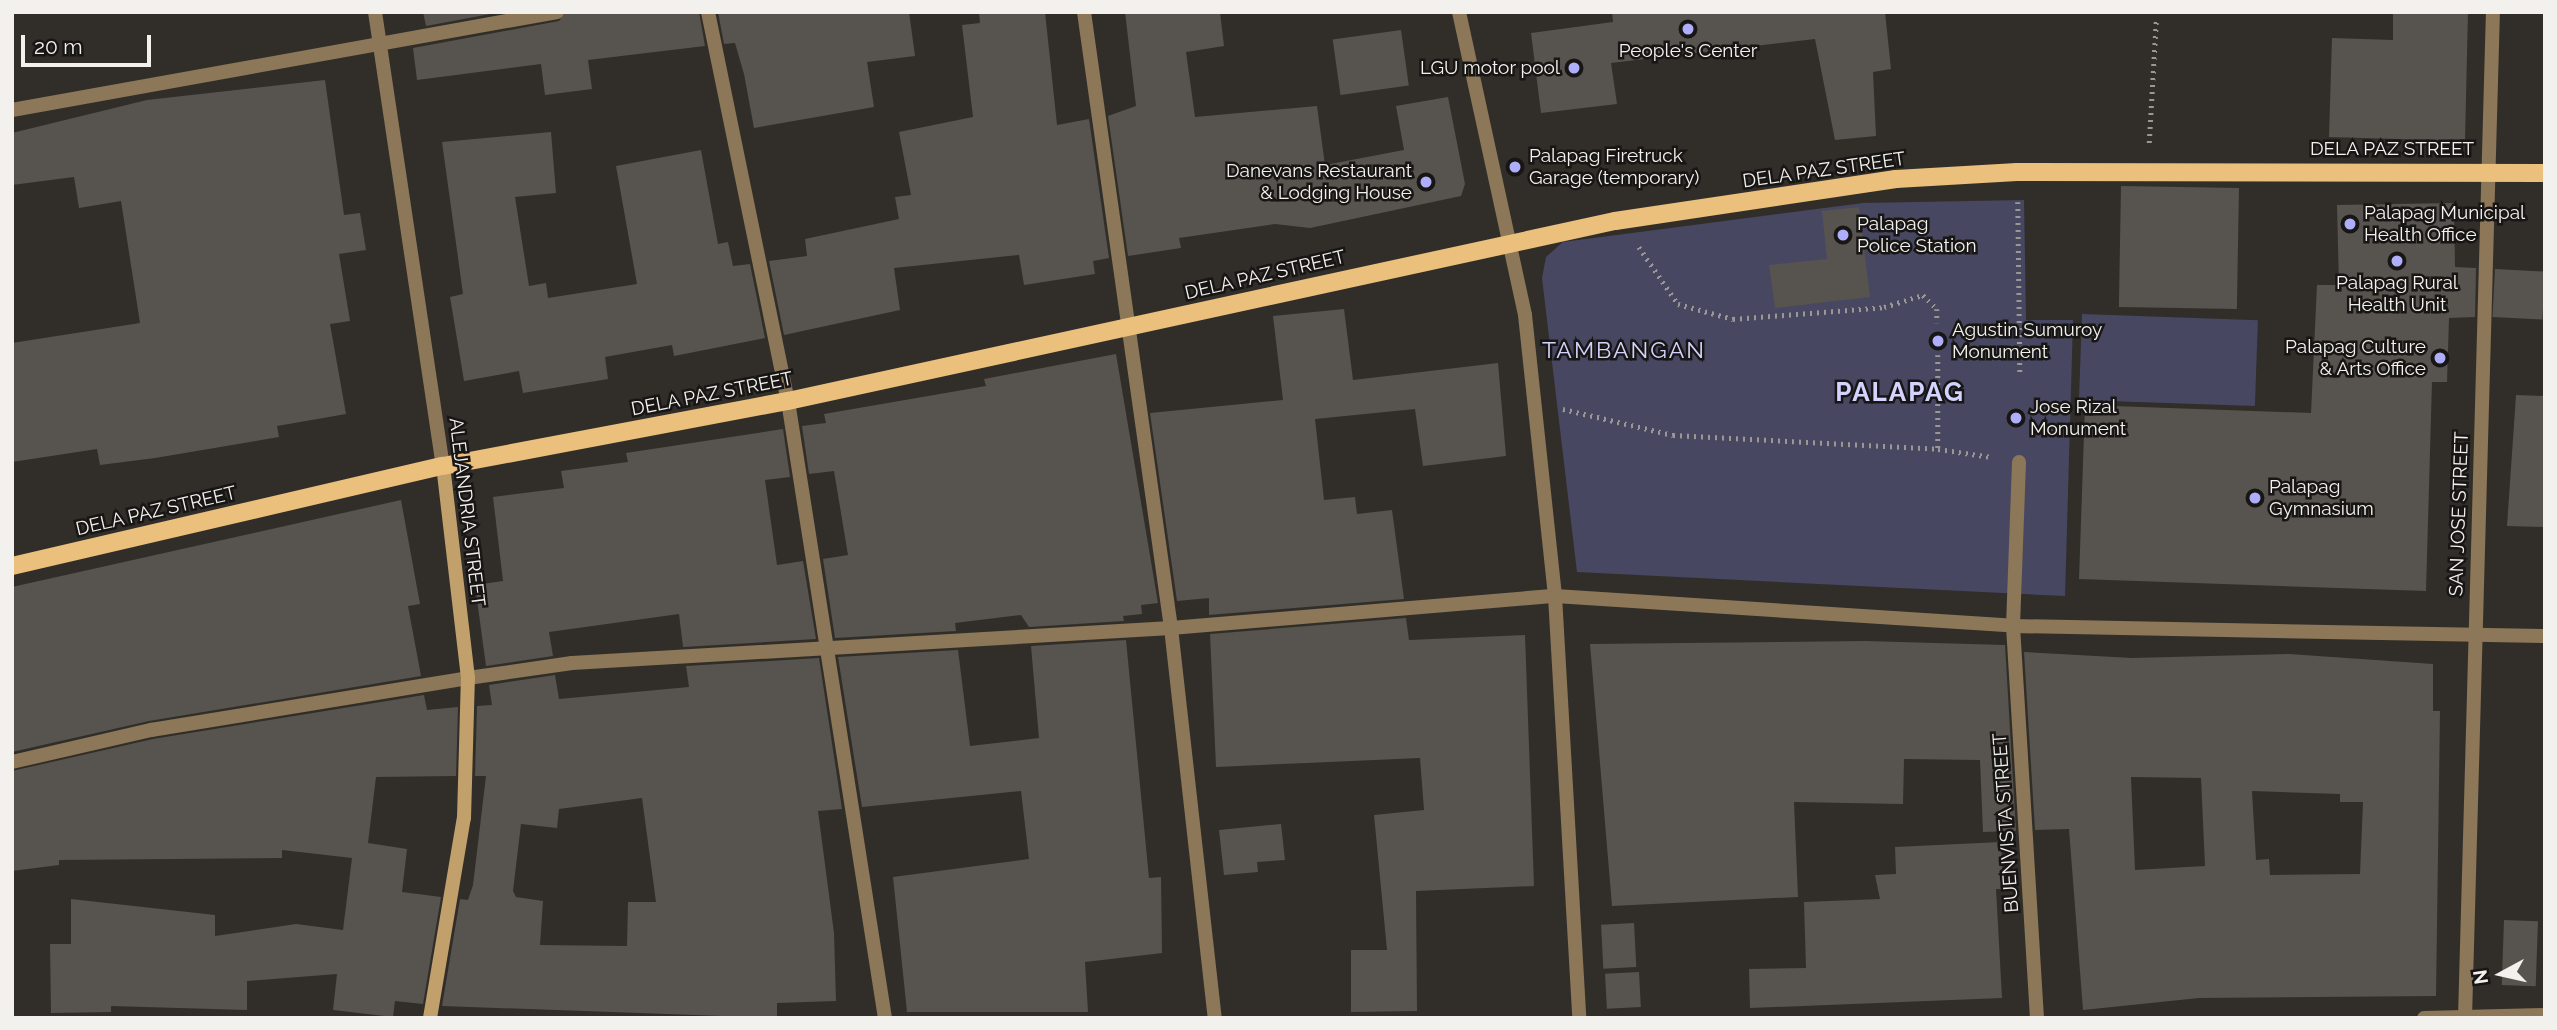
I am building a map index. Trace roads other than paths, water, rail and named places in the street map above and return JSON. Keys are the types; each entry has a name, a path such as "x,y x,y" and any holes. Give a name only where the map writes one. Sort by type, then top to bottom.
{"main road":[{"name":"DELA PAZ STREET","path":"12,566 443,466 788,401 1638,218 1896,179 2017,172 2148,168 2490,170 2545,173"},
{"name":"ALEJANDRIA STREET","path":"430,1018 464,818 468,678 443,466"}],"street":[{"name":"ALEJANDRIA STREET","path":"375,12 443,466"},
{"path":"12,110 557,12"},
{"path":"708,12 788,401 830,650 885,1018"},
{"path":"1084,12 1171,628 1215,1018"},
{"path":"1459,12 1511,246 1535,402 1555,596 1579,1018"},
{"name":"SAN JOSE STREET","path":"2465,1017 2493,12"},
{"name":"BUENVISTA STREET","path":"2019,462 2012,626 2037,1018"},
{"path":"12,762 151,730 572,663 1171,628 1555,596 2012,626 2545,636"},
{"path":"2424,1018 2545,1015"}],"place":[{"name":"People's Center","path":"1688,29"},
{"name":"LGU motor pool","path":"1574,68"},
{"name":"Palapag Firetruck Garage (temporary)","path":"1515,167"},
{"name":"Danevans Restaurant & Lodging House","path":"1426,182"},
{"name":"Palapag Municipal Health Office","path":"2350,224"},
{"name":"Palapag Police Station","path":"1843,235"},
{"name":"Palapag Rural Health Unit","path":"2397,261"},
{"name":"Agustin Sumuroy Monument","path":"1938,341"},
{"name":"Palapag Culture & Arts Office","path":"2440,358"},
{"name":"Jose Rizal Monument","path":"2016,418"},
{"name":"Palapag Gymnasium","path":"2255,498"}],"district":[{"name":"TAMBANGAN","path":"1624,350"},
{"name":"PALAPAG","path":"1900,393"}]}
